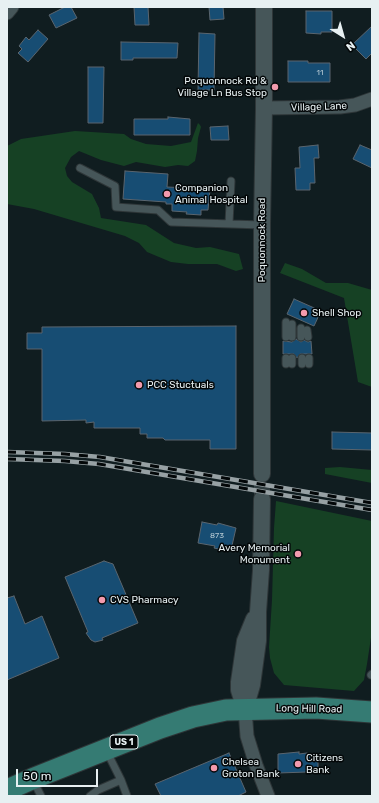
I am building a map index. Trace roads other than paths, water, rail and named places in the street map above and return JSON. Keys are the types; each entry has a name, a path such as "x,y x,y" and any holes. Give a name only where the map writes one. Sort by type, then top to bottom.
{"main road":[{"name":"Long Hill Road","path":"245,708 316,708 372,712"},
{"name":"US 1","path":"7,790 36,787 106,750 160,728 193,717 226,710 245,708"}],"street":[{"path":"7,13 12,7"},
{"name":"Poquonnock Road","path":"262,474 264,7"},
{"name":"Village Lane","path":"264,108 340,107 355,105 372,99"},
{"path":"262,499 262,570 258,612 258,642 252,685 245,708 247,736 264,795"}],"lane":[{"path":"80,168 115,186 116,207 158,210 171,222 262,225"},
{"path":"229,224 231,181"},
{"path":"289,323 289,337"},
{"path":"106,750 127,796"},
{"path":"90,796 98,790 121,780"}],"tunnel":[{"path":"262,474 262,499"}],"railway":[{"path":"7,452 100,457 372,503"},
{"path":"7,459 99,464 372,510"}],"place":[{"name":"Poquonnock Rd & Village Ln Bus Stop","path":"275,87"},
{"name":"Companion Animal Hospital","path":"167,194"},
{"name":"Shell Shop","path":"304,313"},
{"name":"PCC Stuctuals","path":"139,385"},
{"name":"Avery Memorial Monument","path":"298,554"},
{"name":"CVS Pharmacy","path":"102,600"},
{"name":"Citizens Bank","path":"298,764"},
{"name":"Chelsea Groton Bank","path":"214,768"}]}
